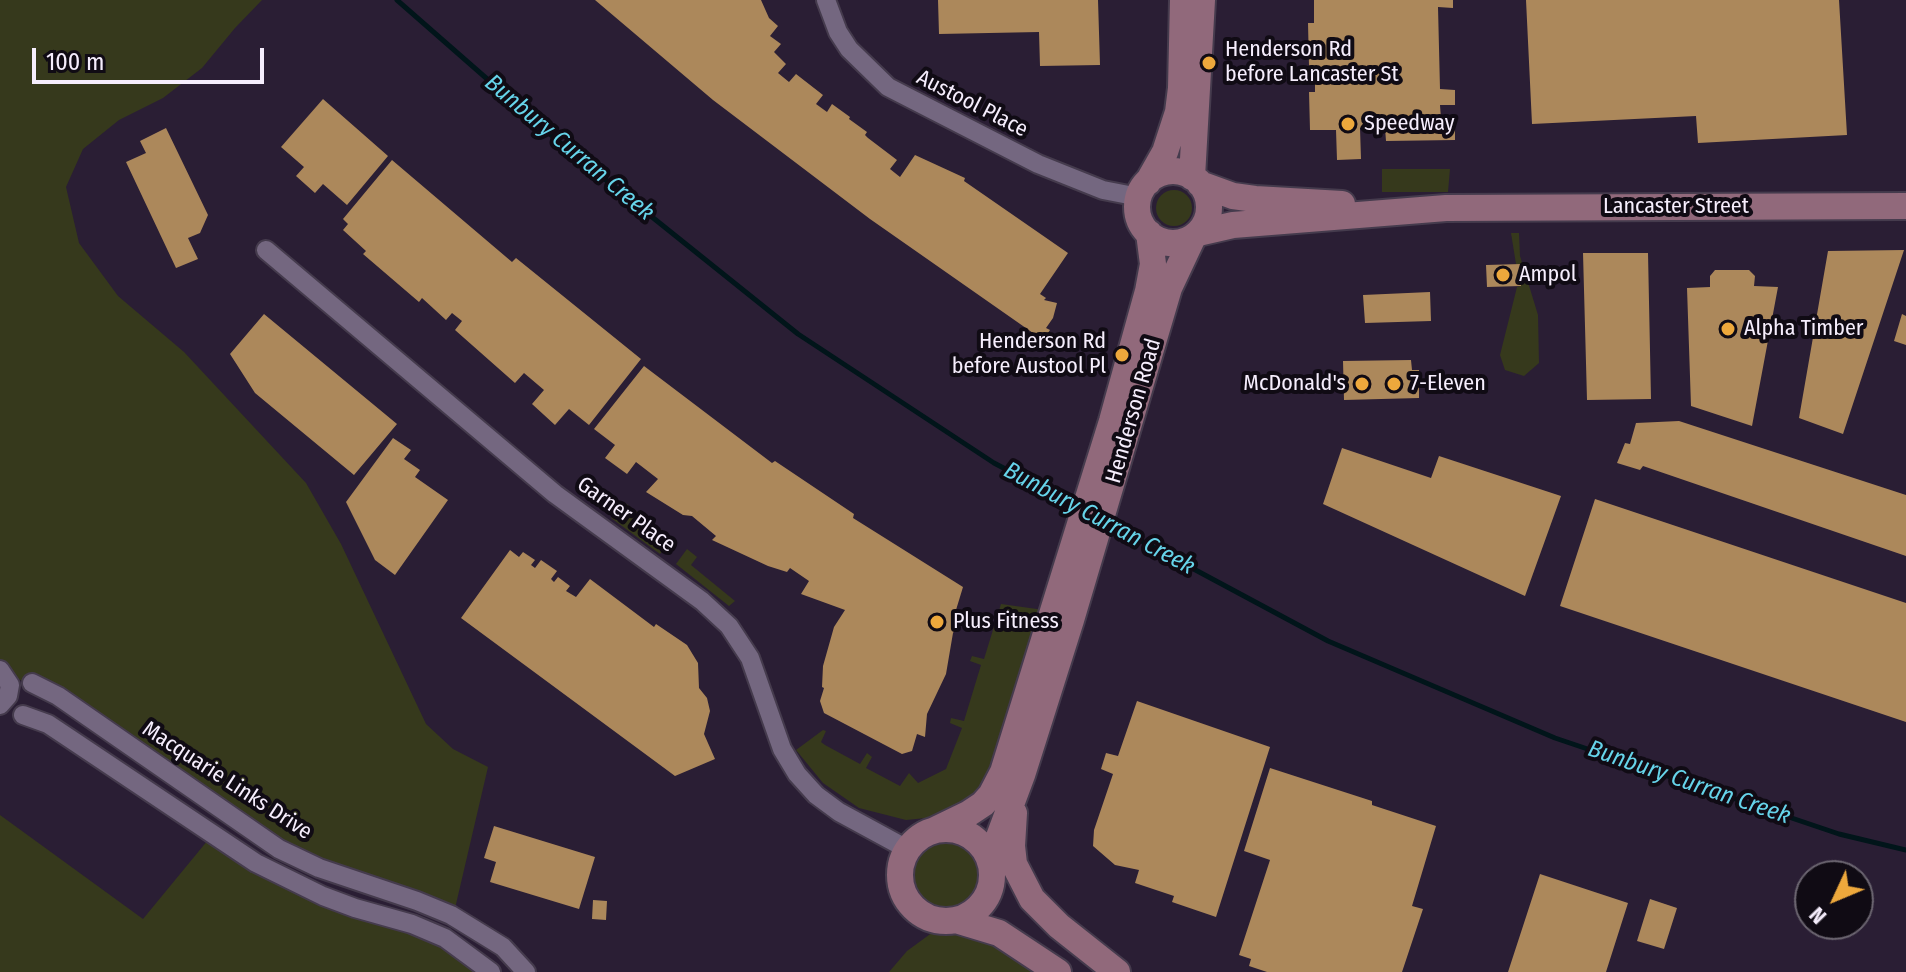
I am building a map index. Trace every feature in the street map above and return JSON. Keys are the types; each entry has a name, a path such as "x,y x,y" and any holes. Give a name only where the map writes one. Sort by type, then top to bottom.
{"main road":[{"path":"1142,191 1157,175 1182,172 1196,180 1206,193 1209,209 1205,225 1184,242 1168,243 1149,233 1139,217 1142,191 1165,152 1178,112 1183,0"},
{"path":"1196,180 1202,0"},
{"name":"Lancaster Street","path":"1196,180 1233,196 1255,199 1446,208 1906,206"},
{"name":"Lancaster Street","path":"1196,235 1233,225 1446,208"},
{"name":"Henderson Road","path":"1120,425 1151,279 1153,264 1149,233"},
{"name":"Henderson Road","path":"990,865 1022,775 1063,615 1120,425 1169,288 1196,235"},
{"name":"Henderson Road","path":"935,830 983,804 999,782 1063,615"},
{"path":"1022,775 1012,827 1014,864 1021,881 1045,913 1116,972"},
{"path":"990,865 990,887 983,902 971,914 956,920 939,921 923,915 905,898 900,873 907,849 919,837 935,830 952,829 968,835 981,846 990,865 1032,917 1116,972"},
{"path":"956,920 999,933 1058,972"}],"street":[{"name":"Austool Place","path":"826,0 838,32 849,49 888,87 1038,164 1103,190 1142,191"},
{"name":"Garner Place","path":"266,250 555,494 702,601 729,626 750,658 782,749 797,774 816,795 839,812 907,849"},
{"path":"0,670 10,685 8,696 0,705"},
{"name":"Macquarie Links Drive","path":"32,683 58,696 279,849 319,868 451,915 503,947 526,972"},
{"path":"23,715 48,724 256,863 323,896 412,924 445,938 491,972"}],"green space":[{"path":"0,0 262,0 202,68 163,98 119,120 83,149 66,187 79,243 118,296 184,352 306,483 341,544 426,724 453,749 488,767 453,917 268,842 63,699 0,671"},
{"path":"1382,169 1450,169 1448,192 1382,192"},
{"path":"1174,190 1187,195 1192,208 1187,221 1174,226 1161,221 1156,208 1161,195"},
{"path":"1511,233 1519,233 1520,256 1538,315 1539,363 1524,376 1505,370 1500,355 1517,287 1521,286 1521,264 1516,264"},
{"path":"624,502 672,538 660,554 611,518"},
{"path":"687,549 697,557 691,565 735,601 729,606 676,564"},
{"path":"1001,604 1044,610 993,774 974,799 936,817 906,820 859,808 823,783 796,750 823,730 826,731 821,742 825,745 860,764 867,753 872,757 866,768 900,786 909,773 918,783 946,769 962,728 950,723 951,718 964,721 981,665 970,661 972,656 984,659"},
{"path":"0,815 143,919 208,840 435,934 490,972 0,972"},
{"path":"945,842 969,852 979,876 969,900 945,910 921,900 911,876 921,852"},
{"path":"956,920 1045,972 889,972 907,951 948,921"}],"building":[{"path":"595,0 761,0 769,18 778,26 770,36 781,44 774,52 786,64 778,73 789,82 796,74 823,95 816,104 827,112 832,104 850,117 867,132 865,135 868,138 897,160 890,169 900,177 915,155 965,178 964,181 1068,253 1040,294 1046,298 1044,300 1057,303 1046,328 1050,330 1043,340 870,219 713,100"},
{"path":"938,0 1098,0 1100,65 1040,66 1039,32 939,34"},
{"path":"1314,0 1453,0 1453,8 1438,7 1440,89 1455,90 1455,105 1440,105 1441,119 1455,118 1455,140 1386,141 1385,128 1360,128 1361,159 1337,160 1336,130 1310,130 1309,92 1315,92 1315,66 1309,66 1308,23 1314,23"},
{"path":"1526,0 1839,0 1847,135 1698,143 1696,116 1532,124"},
{"path":"323,99 388,156 347,205 323,184 315,193 296,176 304,167 281,147"},
{"path":"166,128 208,215 200,233 188,238 198,259 176,268 126,162 146,153 140,141"},
{"path":"392,160 512,262 516,258 641,359 589,425 569,409 555,425 532,404 544,390 524,373 515,383 455,330 462,321 452,313 446,320 422,298 419,302 363,254 366,251 343,230 348,224 343,219"},
{"path":"1904,250 1843,434 1799,418 1828,251"},
{"path":"1583,253 1648,253 1651,399 1587,400"},
{"path":"1521,264 1521,286 1487,287 1486,265"},
{"path":"1715,270 1749,270 1755,276 1754,286 1778,287 1752,426 1691,406 1687,288 1710,287 1710,276"},
{"path":"1430,292 1431,321 1365,323 1363,295"},
{"path":"264,314 397,424 354,475 255,393 230,354"},
{"path":"1902,314 1906,316 1906,345 1894,341"},
{"path":"1411,360 1412,370 1419,370 1419,398 1344,400 1343,361"},
{"path":"644,366 772,463 775,461 854,514 853,518 963,587 956,610 964,613 953,633 946,674 927,714 925,737 917,734 912,751 902,754 824,713 820,701 824,688 823,666 834,627 845,610 801,594 809,581 790,568 787,572 768,566 712,540 716,536 692,516 683,515 646,492 658,479 636,462 627,474 605,458 615,445 594,429"},
{"path":"1679,421 1906,495 1906,556 1643,466 1640,470 1617,463 1625,443 1630,444 1636,423"},
{"path":"393,438 411,450 404,459 420,470 415,477 448,500 395,575 375,560 346,502"},
{"path":"1342,448 1431,478 1439,456 1561,496 1525,596 1323,504"},
{"path":"1595,499 1906,603 1906,722 1560,606"},
{"path":"510,550 519,557 523,552 535,560 531,565 535,568 541,560 557,571 551,579 554,582 558,577 570,586 566,591 576,597 590,579 654,627 656,624 687,645 698,663 699,688 707,698 710,711 704,734 715,759 675,776 461,618"},
{"path":"1137,701 1270,747 1216,917 1172,902 1174,896 1135,883 1139,870 1115,865 1093,846 1094,830 1113,774 1101,769 1106,753 1118,756"},
{"path":"1270,768 1372,801 1372,805 1436,826 1412,906 1423,909 1402,972 1267,972 1249,966 1251,959 1239,955 1270,860 1244,851"},
{"path":"494,826 595,857 579,909 490,882 496,862 484,858"},
{"path":"1540,874 1628,903 1606,972 1508,972"},
{"path":"1650,899 1677,908 1664,949 1637,941"},
{"path":"593,900 607,901 606,920 592,919"}],"waterway":[{"name":"Bunbury Curran Creek","path":"397,0 566,148 798,334 994,463 1076,506"},
{"name":"Bunbury Curran Creek","path":"1106,522 1328,641 1555,738 1839,834 1906,850"}],"place":[{"name":"Henderson Rd before Lancaster St","path":"1209,63"},
{"name":"Speedway","path":"1348,124"},
{"name":"Ampol","path":"1503,275"},
{"name":"Alpha Timber","path":"1728,329"},
{"name":"Henderson Rd before Austool Pl","path":"1122,355"},
{"name":"McDonald's","path":"1362,384"},
{"name":"7-Eleven","path":"1394,384"},
{"name":"Plus Fitness","path":"937,622"}]}
